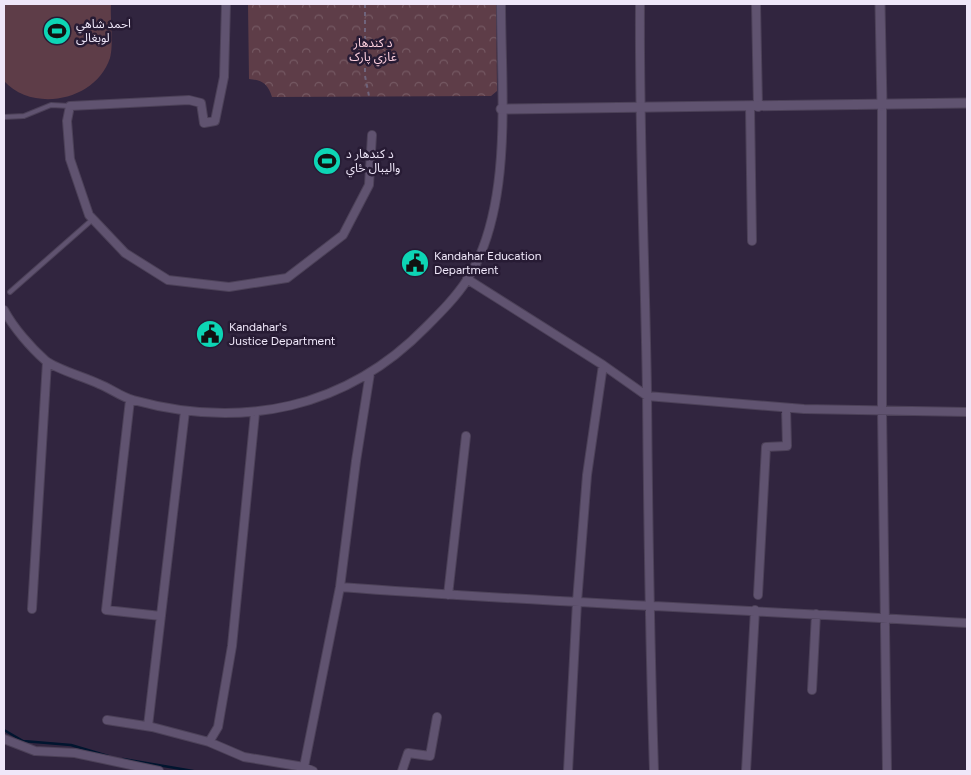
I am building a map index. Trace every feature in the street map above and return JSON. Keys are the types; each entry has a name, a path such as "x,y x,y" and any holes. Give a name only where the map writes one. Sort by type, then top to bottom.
{"street":[{"path":"226,4 224,77 215,121 204,123 201,103 189,100 70,106 68,121 70,159 89,216 125,252 168,280 229,288 287,278 343,235 369,186 372,135"},
{"path":"4,310 6,319 47,362 101,384 130,400 184,411 255,412 298,404 341,390 370,374 405,348 442,310 468,279 488,233 500,179 500,4"},
{"path":"640,4 640,108 647,396 648,606 654,771"},
{"path":"752,241 756,4"},
{"path":"880,4 882,411 887,771"},
{"path":"501,109 882,106 967,103"},
{"path":"468,279 603,365 647,396 786,408 967,412"},
{"path":"32,609 47,362"},
{"path":"568,771 577,602 587,475 603,365"},
{"path":"304,767 340,587 356,461 370,374"},
{"path":"130,400 106,610 161,616"},
{"path":"758,595 766,447 787,446 786,408"},
{"path":"148,726 184,411"},
{"path":"209,742 218,727 232,646 255,412"},
{"path":"448,595 466,436"},
{"path":"340,587 448,595 756,610 967,623"},
{"path":"746,771 756,610"},
{"path":"812,690 816,614"},
{"path":"402,771 408,753 430,756 437,717"},
{"path":"107,720 148,726 209,742 244,757 304,767 313,771"},
{"path":"4,739 35,751 75,753 159,771"},
{"path":"108,771 110,762"}],"lane":[{"path":"4,117 24,116 52,105 70,106"},
{"path":"10,292 93,219"}],"path":[{"path":"365,4 365,76 369,96"}],"green space":[{"name":"احمد شاهي لوبغالی","path":"4,4 111,4 111,53 103,73 92,84 78,93 63,98 31,97 16,91 4,81"},
{"name":"د کندهار غازي پارک","path":"248,4 496,4 497,91 491,96 272,97 269,89 264,84 258,80 249,79"}],"waterway":[{"path":"4,730 23,741 71,745 108,756"},
{"path":"123,759 193,771"}],"place":[{"name":"احمد شاهي لوبغالی","path":"57,31"},
{"name":"د کندهار د واليبال ځاي","path":"327,161"},
{"name":"Kandahar Education Department","path":"415,263"},
{"name":"Kandahar's Justice Department","path":"210,334"}]}
